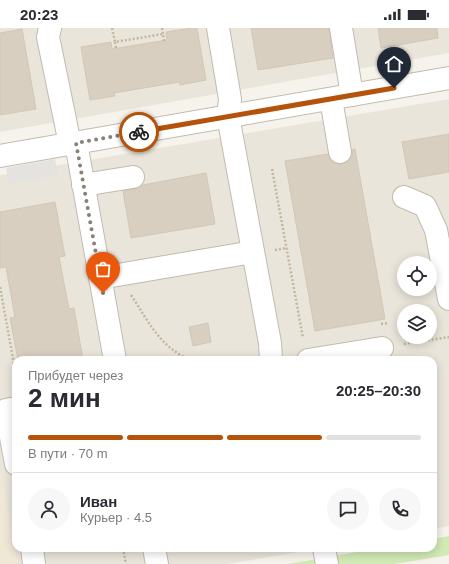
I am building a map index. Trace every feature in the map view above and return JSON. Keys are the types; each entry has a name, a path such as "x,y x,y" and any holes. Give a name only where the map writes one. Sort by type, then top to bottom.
{"street":[{"path":"50,28 48,37 106,277 115,356"},
{"path":"218,28 230,99 228,116 270,343 271,356"},
{"path":"340,152 342,97 341,28"},
{"path":"0,156 449,78"},
{"path":"83,185 133,176"},
{"path":"404,197 425,206 443,229 449,299"},
{"path":"106,277 253,252"},
{"path":"333,356 382,348"},
{"path":"12,409 6,410 12,442"},
{"path":"0,465 12,464"},
{"path":"32,552 34,564"},
{"path":"155,552 157,564"},
{"path":"325,552 327,564"}],"path":[{"path":"112,28 116,48"},
{"path":"162,28 164,41"},
{"path":"115,42 163,34"},
{"path":"272,169 303,338 311,336"},
{"path":"106,277 131,295 158,337 181,356"},
{"path":"0,287 13,356"},
{"path":"380,324 388,322"},
{"path":"382,348 449,337"},
{"path":"124,552 126,564"}],"shaded area":[{"path":"0,28 449,28 449,53 0,132"},
{"path":"449,99 449,526 437,528 437,356 12,356 12,552 298,552 228,564 0,564 0,175"},
{"path":"55,159 58,175 9,184 6,168"},
{"path":"0,470 12,533 12,552 16,552 18,564 0,564"}],"green space":[{"path":"449,536 449,555 395,564 336,564 334,556 356,552 437,552 437,538"},
{"path":"318,559 319,564 287,564"}],"building":[{"path":"197,28 206,80 180,85 179,82 114,93 115,96 90,100 81,47 111,42 112,49 167,40 166,32"},
{"path":"251,28 329,28 333,58 258,70"},
{"path":"378,28 437,28 438,38 381,48"},
{"path":"22,29 36,109 0,115 0,33"},
{"path":"449,134 449,172 409,179 402,142"},
{"path":"355,149 385,319 315,331 285,161 328,154 330,160 335,164 342,164 348,161 352,156 352,150"},
{"path":"206,173 215,224 131,238 123,191 135,189 143,185"},
{"path":"55,202 65,256 59,257 69,309 74,308 82,356 17,356 10,318 15,317 6,267 0,268 0,212"},
{"path":"208,323 211,342 193,346 189,327"}],"way so far":[{"path":"103,293 76,143 139,132"}],"route":[{"path":"139,132 394,88"}]}
